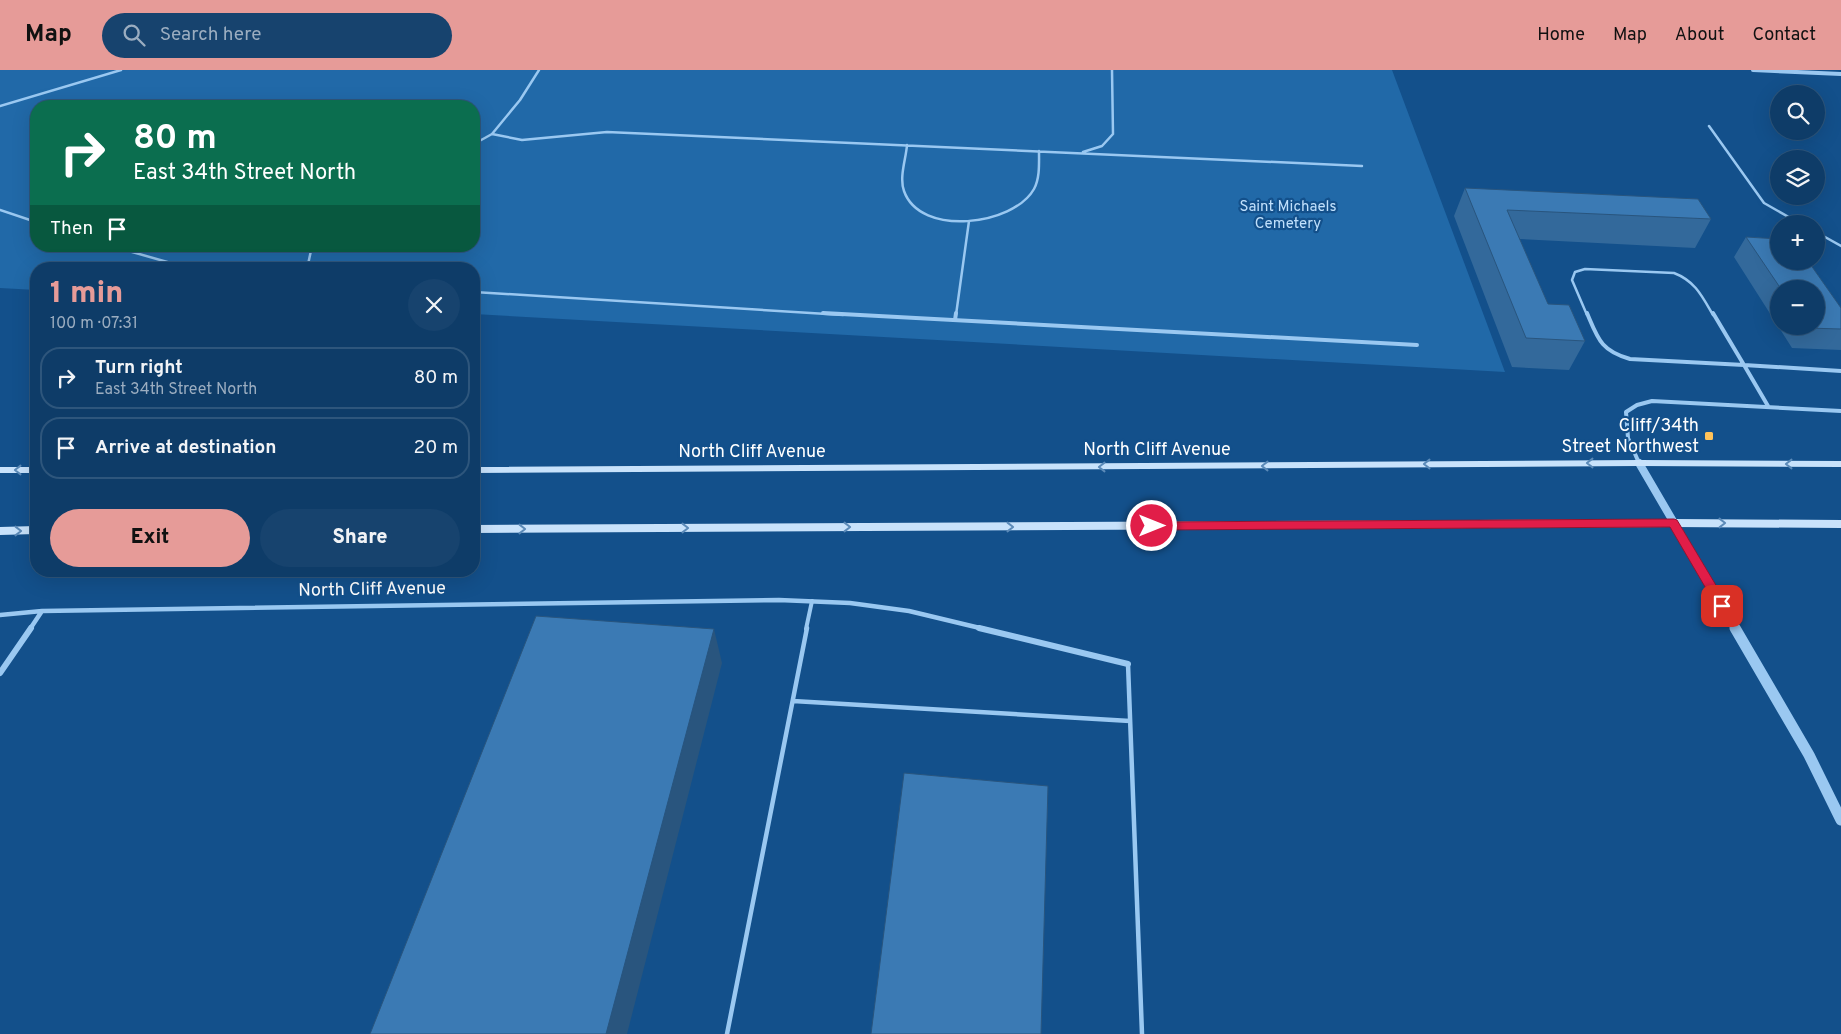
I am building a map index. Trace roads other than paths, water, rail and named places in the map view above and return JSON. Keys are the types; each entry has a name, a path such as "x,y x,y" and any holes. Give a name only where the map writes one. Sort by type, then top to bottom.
{"main road":[{"name":"North Cliff Avenue","path":"480,470 1639,463 1841,464"},
{"path":"0,470 30,470"},
{"path":"480,529 1674,523 1841,524"},
{"path":"0,530 30,530"}],"street":[{"path":"1753,70 1841,74"},
{"path":"1639,463 1809,755 1841,820"},
{"name":"North Cliff Avenue","path":"0,615 42,611 759,600 812,601 850,603 909,611 1128,664"},
{"path":"0,673 42,611"}],"lane":[{"path":"0,106 120,70"},
{"path":"480,141 492,134 520,100 539,70"},
{"path":"1081,153 1102,146 1113,134 1112,70"},
{"path":"1709,126 1764,203 1785,215"},
{"path":"492,134 522,140 607,132 1362,166"},
{"path":"907,145 904,191 911,204 928,215 946,221 978,221 1005,215 1022,205 1034,189 1039,151"},
{"path":"0,210 30,220"},
{"path":"955,320 969,221"},
{"path":"1825,237 1841,246"},
{"path":"131,252 167,262"},
{"path":"1768,406 1744,365 1698,287 1687,278 1674,273 1585,269 1575,272 1572,280 1599,341 1612,354 1630,359 1744,365 1841,371"},
{"path":"480,292 1417,344"},
{"path":"1639,463 1628,439 1625,424 1626,412 1637,405 1652,401 1680,400 1841,410"},
{"path":"727,1034 812,601"},
{"path":"1128,664 1142,1034"},
{"path":"792,701 1130,721"}],"place":[{"name":"Cliff/34th Street Northwest","path":"1709,436"}],"park label":[{"name":"Saint Michaels Cemetery","path":"1288,216"}]}
